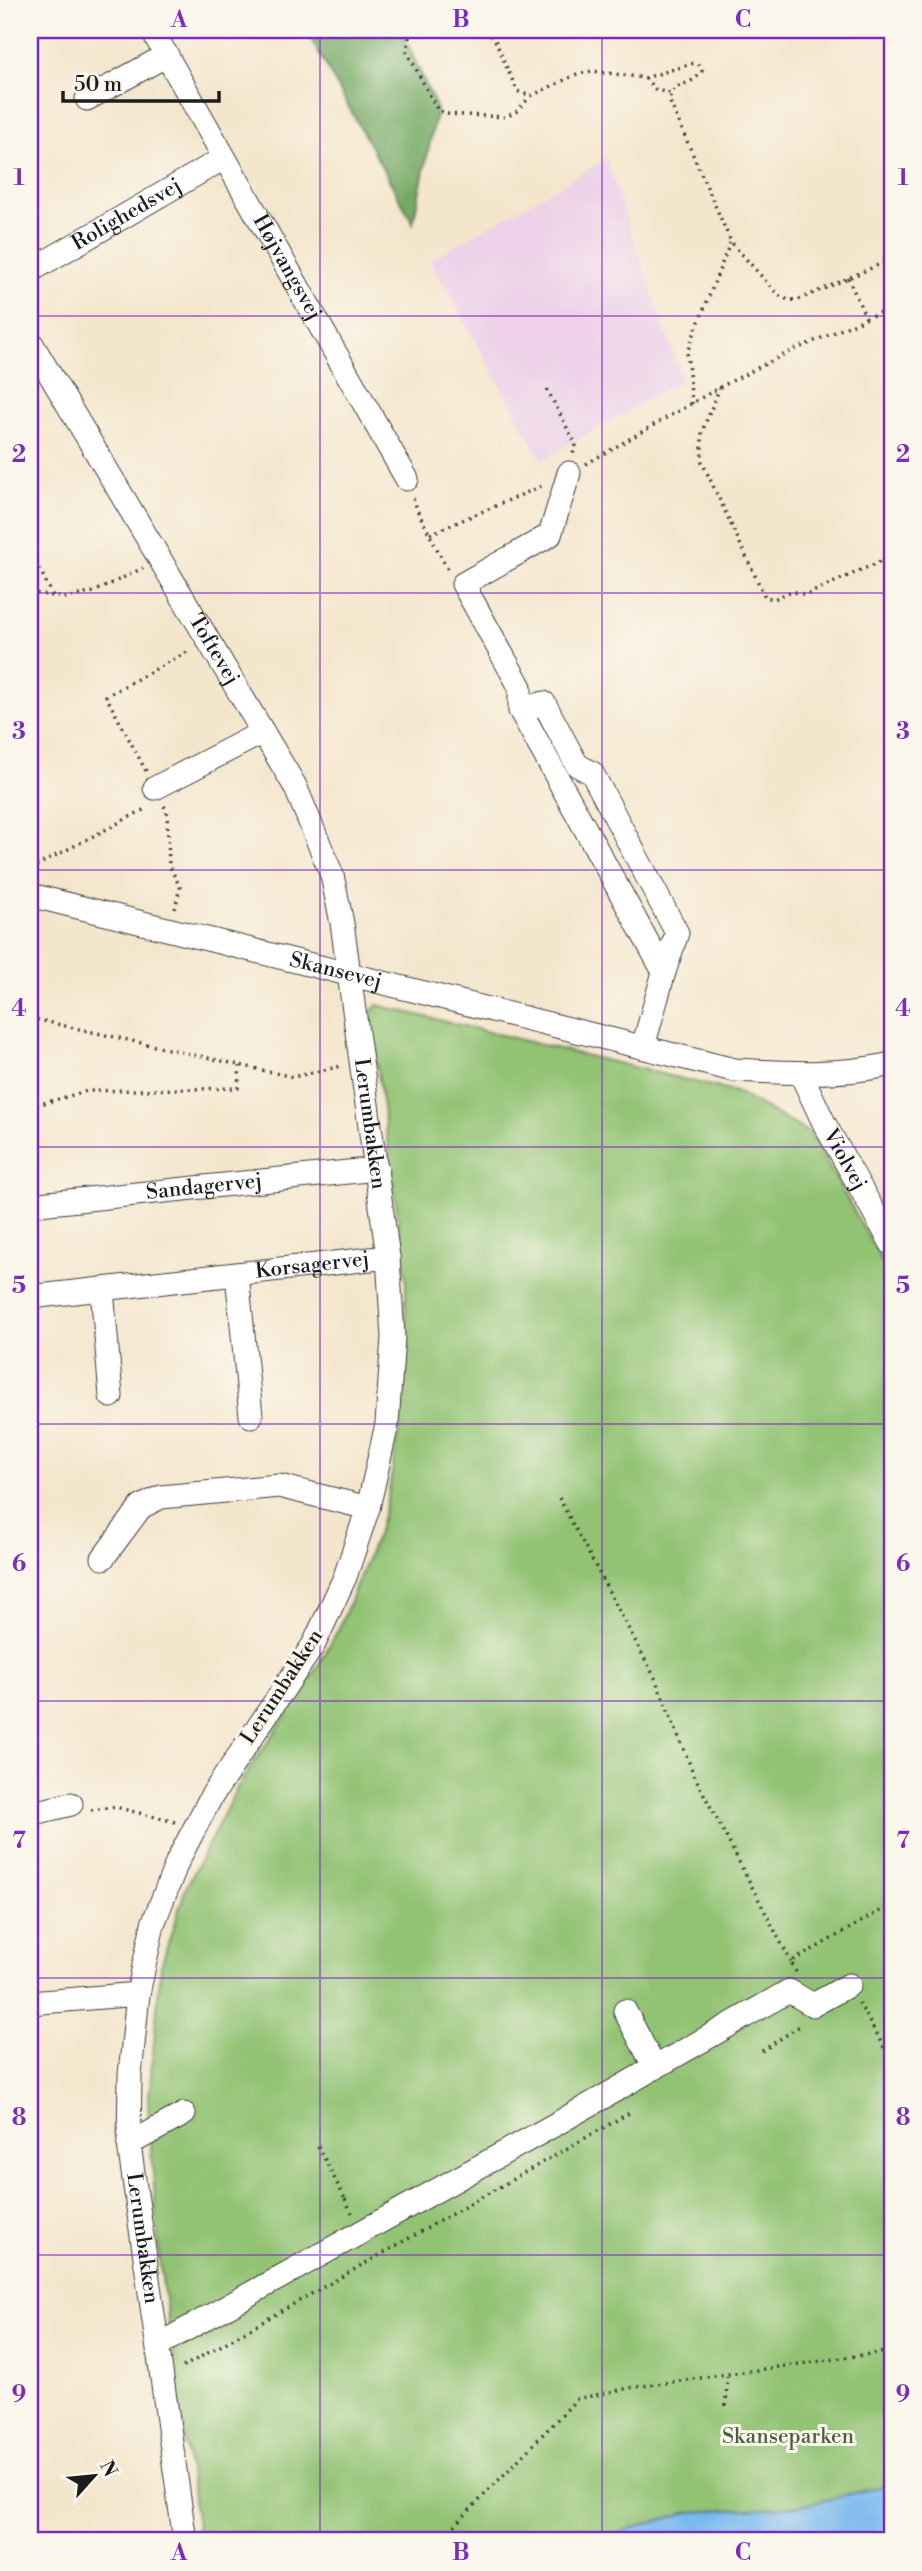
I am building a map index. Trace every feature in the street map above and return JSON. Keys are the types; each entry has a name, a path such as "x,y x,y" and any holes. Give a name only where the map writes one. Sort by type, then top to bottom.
{"street":[{"name":"Højvangsvej","path":"152,30 407,480"},
{"path":"87,99 166,55"},
{"name":"Rolighedsvej","path":"30,271 224,158"},
{"name":"Toftevej","path":"30,341 295,786 332,875 349,976"},
{"path":"569,473 550,535 463,584 520,687 520,710 664,972"},
{"path":"520,710 544,703 577,765 592,773 677,933 643,1047"},
{"path":"152,797 263,732"},
{"name":"Skansevej","path":"30,895 734,1070 801,1074 874,1069 892,1064"},
{"name":"Lerumbakken","path":"185,2541 129,2144 130,2075 138,1994 153,1924 178,1860 211,1797 314,1644 345,1577 368,1508 387,1424 393,1337 388,1257 349,976"},
{"name":"Violvej","path":"801,1074 824,1123 892,1244"},
{"name":"Sandagervej","path":"30,1205 377,1169"},
{"name":"Korsagervej","path":"30,1297 388,1257"},
{"name":"Korsagervej","path":"237,1274 251,1416"},
{"path":"102,1289 111,1396"},
{"path":"103,1558 141,1507 161,1497 279,1486 368,1508"},
{"path":"30,1814 71,1804"},
{"path":"158,2345 789,1991 813,2005 849,1985"},
{"path":"30,2003 138,1994"},
{"path":"625,2011 655,2068"},
{"path":"129,2144 184,2114"}],"path":[{"path":"410,30 407,52 437,109 445,114 506,117 516,112 531,96 577,74 593,71 645,78 694,64 699,65 702,71 700,75 691,82 675,87 670,93 670,102 731,242 778,295 788,300 798,300 892,259"},
{"path":"486,30 495,40 517,91 531,96"},
{"path":"645,78 656,90 670,93"},
{"path":"692,404 687,352 731,242"},
{"path":"848,278 866,318"},
{"path":"430,534 569,473 720,387 785,354 892,307"},
{"path":"720,387 702,432 702,462 765,597 774,600 792,591 806,595 892,556"},
{"path":"547,389 576,445 569,473"},
{"path":"30,550 53,596"},
{"path":"30,596 34,593 66,598 94,592 160,560"},
{"path":"30,869 152,797"},
{"path":"30,1018 293,1077 362,1062"},
{"path":"30,1107 87,1091 238,1088 240,1065"},
{"path":"559,1498 655,1678 694,1775 796,1973"},
{"path":"71,1804 80,1812 115,1807 129,1810 169,1819 193,1831"},
{"path":"791,1962 892,1904"},
{"path":"849,1985 892,2062"},
{"path":"162,2378 631,2112"},
{"path":"318,2146 345,2199"},
{"path":"440,2541 577,2399 629,2388 892,2351"},
{"path":"726,2406 727,2376"}],"shaded area":[{"path":"606,159 682,380 542,460 430,260"}],"green space":[{"path":"306,30 401,30 437,109 413,223"},
{"name":"Skanseparken","path":"377,1005 736,1092 811,1134 892,1279 892,2541 199,2541 160,2264 148,2108 161,1966 185,1890 238,1786 310,1680 339,1628 379,1530 388,1496 404,1401 406,1278 370,1013"}],"water":[{"path":"892,2484 892,2541 610,2541 622,2531 690,2512 800,2506"}]}
